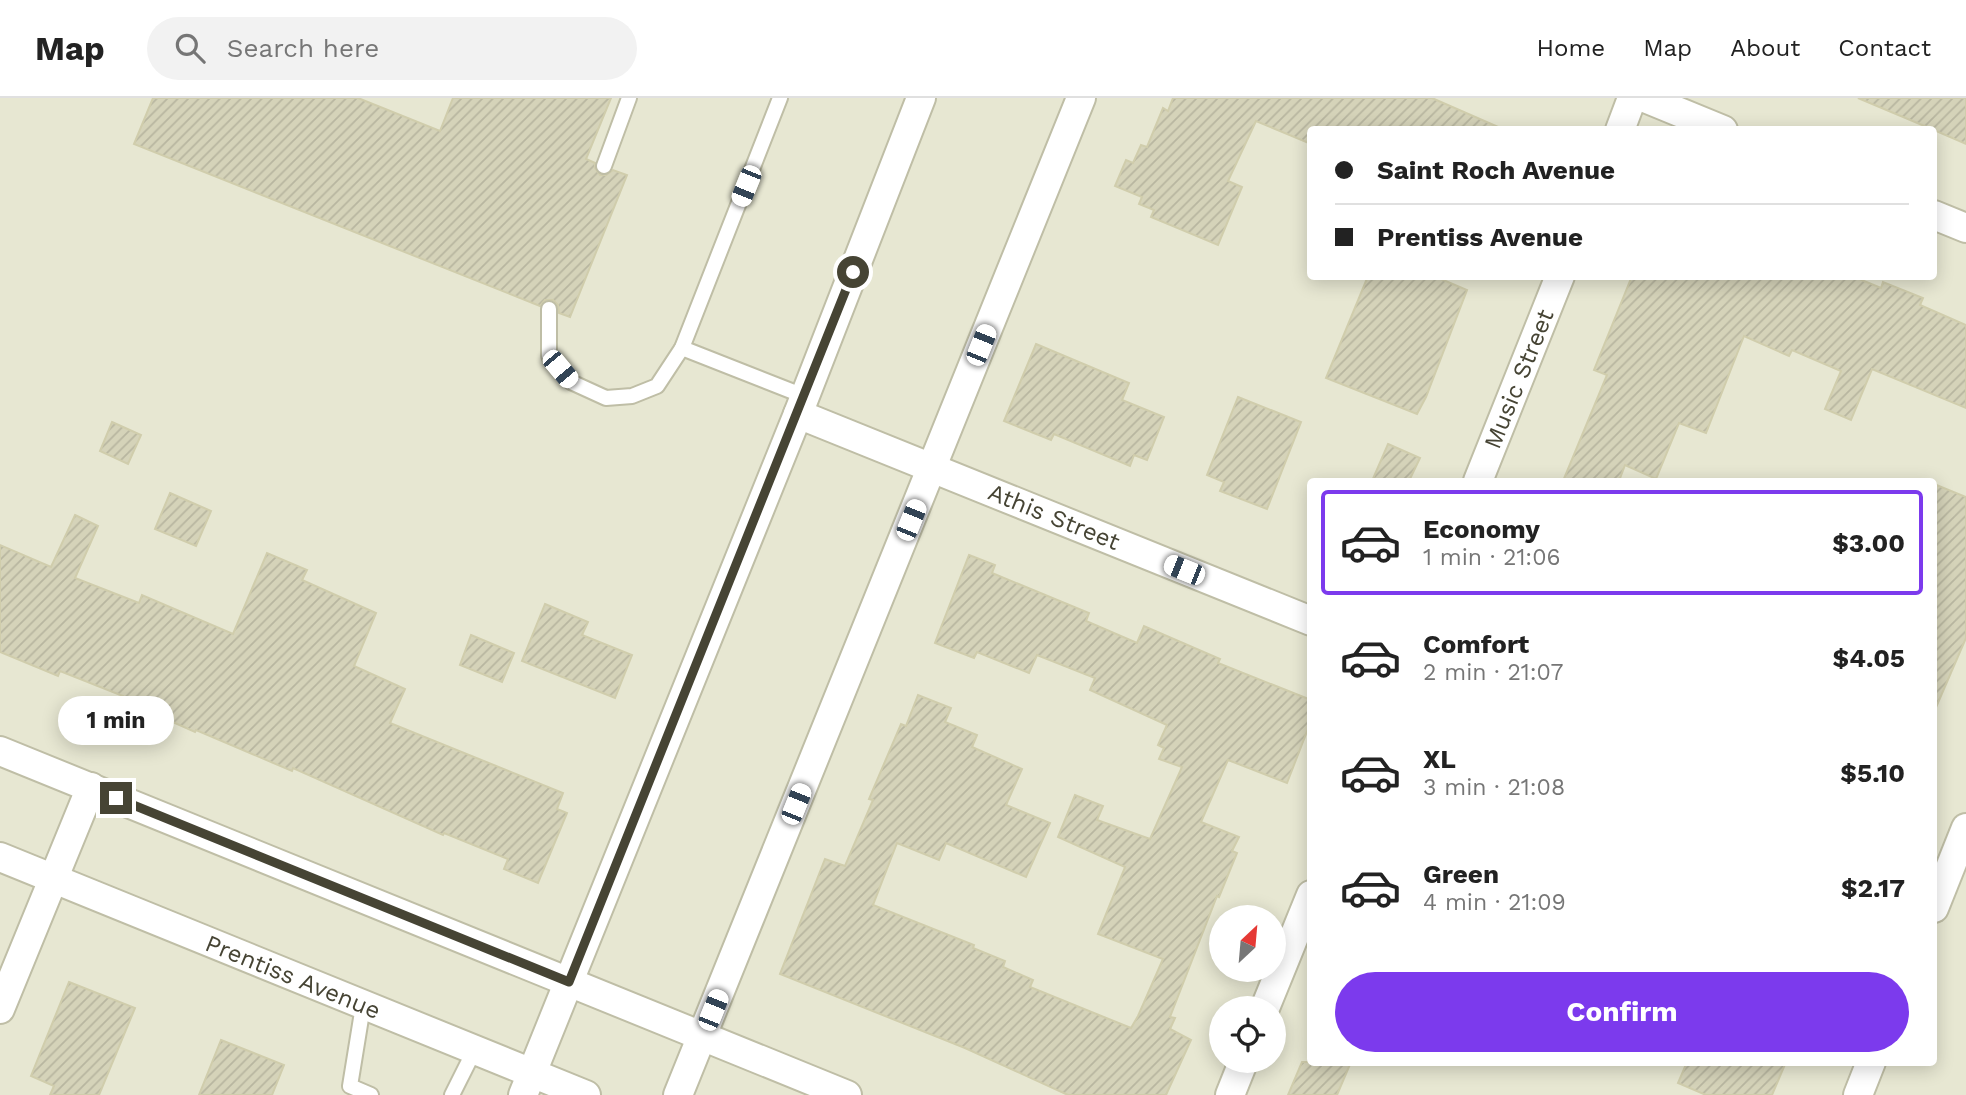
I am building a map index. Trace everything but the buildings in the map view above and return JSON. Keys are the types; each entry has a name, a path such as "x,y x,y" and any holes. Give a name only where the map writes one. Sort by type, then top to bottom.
{"street":[{"path":"528,1084 801,405 921,98"},
{"path":"678,1095 1081,98"},
{"path":"1622,126 1632,98"},
{"path":"1646,98 1713,126"},
{"path":"1937,216 1966,228"},
{"name":"Music Street","path":"1479,478 1558,280"},
{"name":"Athis Street","path":"801,405 932,468 1307,619"},
{"path":"0,751 847,1095"},
{"path":"0,1009 91,788"},
{"path":"1937,902 1966,828"},
{"name":"Prentiss Avenue","path":"0,857 363,1006 475,1049 528,1084 586,1095"},
{"path":"1270,996 1307,905"},
{"path":"1858,1095 1869,1066"},
{"path":"1230,1095 1239,1073"}],"lane":[{"path":"604,166 629,98"},
{"path":"549,309 549,356 571,382 606,398 632,396 657,386 682,348 780,98"},
{"path":"682,348 801,405"},
{"path":"363,1006 351,1087 371,1095"},
{"path":"452,1095 475,1049"}],"shaded area":[{"path":"0,98 1966,98 1966,1095 0,1095"}],"route":[{"path":"116,798 569,982 853,272"}]}
